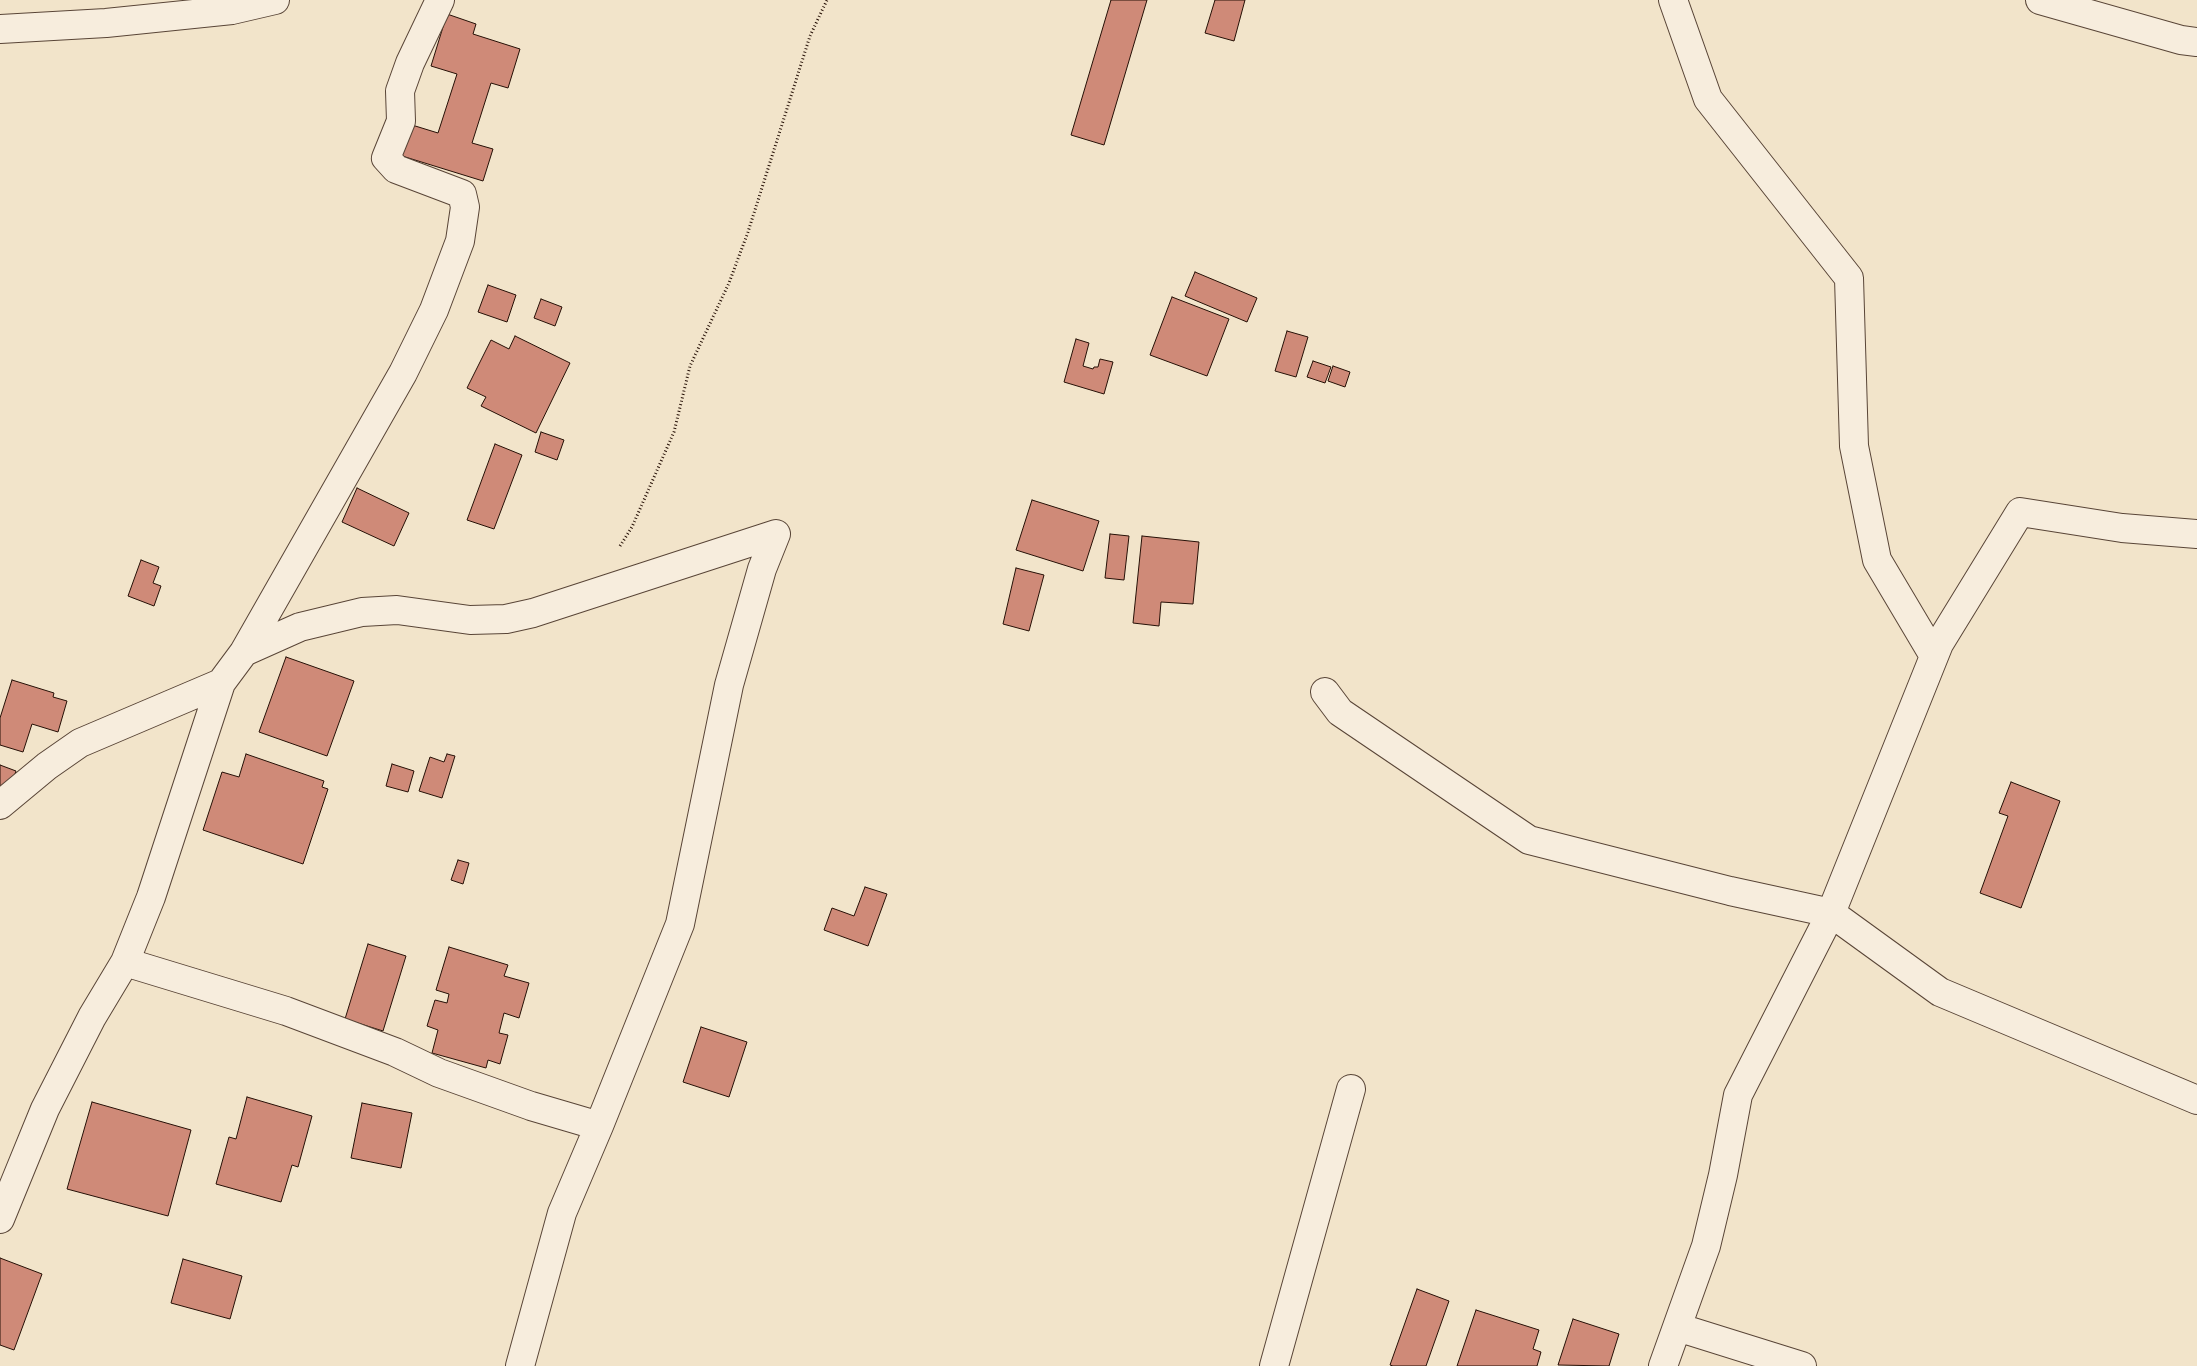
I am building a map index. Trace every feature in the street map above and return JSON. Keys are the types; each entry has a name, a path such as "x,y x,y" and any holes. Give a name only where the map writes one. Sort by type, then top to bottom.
{"street":[{"path":"0,29 116,22 232,10 275,0"},
{"path":"0,1219 53,1093 92,1017 125,962 151,898 221,683 244,652 403,373 434,310 460,241 465,207 462,194 396,169 386,158 401,121 400,91 410,63 440,0"},
{"path":"1673,0 1708,99 1849,278 1854,446 1877,560 1934,656"},
{"path":"2040,0 2181,40 2197,42"},
{"path":"1663,1366 1706,1246 1723,1175 1738,1095 1831,913 1934,656 2020,512 2122,528 2197,534"},
{"path":"244,652 300,627 362,612 396,610 470,620 506,619 776,534 762,569 729,685 680,924 562,1213 520,1366"},
{"path":"0,805 47,766 80,743 221,683"},
{"path":"1325,692 1340,712 1409,761 1529,840 1730,891 1831,913 1940,992 2197,1100"},
{"path":"125,962 286,1011 395,1052 439,1073 531,1106 599,1126"},
{"path":"1274,1366 1351,1089"},
{"path":"1677,1327 1802,1366"}],"path":[{"path":"594,592 632,527 674,432 690,366 729,283 748,232 810,36 827,0"}],"building":[{"path":"1111,0 1147,0 1104,145 1071,135"},
{"path":"1215,0 1245,0 1234,41 1205,33"},
{"path":"447,14 476,24 473,34 520,49 508,88 491,83 472,143 493,149 483,181 402,156 412,125 438,133 457,74 431,66"},
{"path":"1195,272 1257,298 1247,322 1185,296"},
{"path":"488,285 516,295 507,322 478,312"},
{"path":"1172,297 1229,319 1207,376 1150,355"},
{"path":"541,299 562,307 555,326 534,318"},
{"path":"1287,331 1308,337 1296,377 1275,371"},
{"path":"515,336 570,363 536,433 481,406 486,397 467,388 491,340 509,349"},
{"path":"1076,339 1089,343 1083,366 1093,369 1098,367 1100,359 1113,362 1104,394 1064,382"},
{"path":"1313,361 1331,367 1325,383 1307,377"},
{"path":"1333,366 1350,372 1345,387 1328,381"},
{"path":"541,432 564,440 557,460 535,452"},
{"path":"495,444 522,455 494,529 467,520"},
{"path":"357,488 409,513 394,546 342,522"},
{"path":"1032,500 1099,521 1083,571 1016,550"},
{"path":"1110,534 1129,536 1124,580 1105,578"},
{"path":"1142,536 1199,542 1193,604 1161,602 1159,626 1133,623"},
{"path":"141,560 159,567 153,583 161,586 154,606 128,596"},
{"path":"1016,568 1044,575 1029,631 1003,624"},
{"path":"286,657 354,681 327,756 259,732"},
{"path":"12,680 54,693 53,697 67,701 58,732 32,724 23,752 0,745 0,718"},
{"path":"246,754 324,781 322,787 328,789 303,864 203,830 222,772 239,777"},
{"path":"447,754 455,756 442,798 419,791 430,757 444,762"},
{"path":"392,764 414,771 408,792 386,786"},
{"path":"0,765 16,771 8,795 0,792"},
{"path":"2011,782 2060,801 2021,908 1980,893 2008,816 1999,813"},
{"path":"458,860 469,863 463,884 451,880"},
{"path":"865,887 887,894 868,946 824,930 832,908 854,916"},
{"path":"368,944 406,956 383,1031 345,1019"},
{"path":"449,947 508,965 504,976 529,983 519,1018 504,1013 499,1033 508,1035 500,1064 488,1060 486,1068 432,1053 438,1030 427,1026 435,1000 447,1003 449,994 436,990"},
{"path":"701,1027 747,1042 729,1097 683,1082"},
{"path":"247,1097 312,1116 298,1167 292,1165 281,1202 216,1184 229,1137 236,1139"},
{"path":"92,1102 191,1130 168,1216 67,1189"},
{"path":"362,1103 412,1113 401,1168 351,1158"},
{"path":"0,1258 42,1274 14,1350 0,1345"},
{"path":"183,1259 242,1276 230,1319 171,1303"},
{"path":"1417,1289 1449,1301 1426,1366 1390,1365"},
{"path":"1476,1310 1539,1330 1533,1349 1541,1352 1537,1366 1457,1366"},
{"path":"1573,1319 1619,1334 1609,1366 1558,1365"}]}
